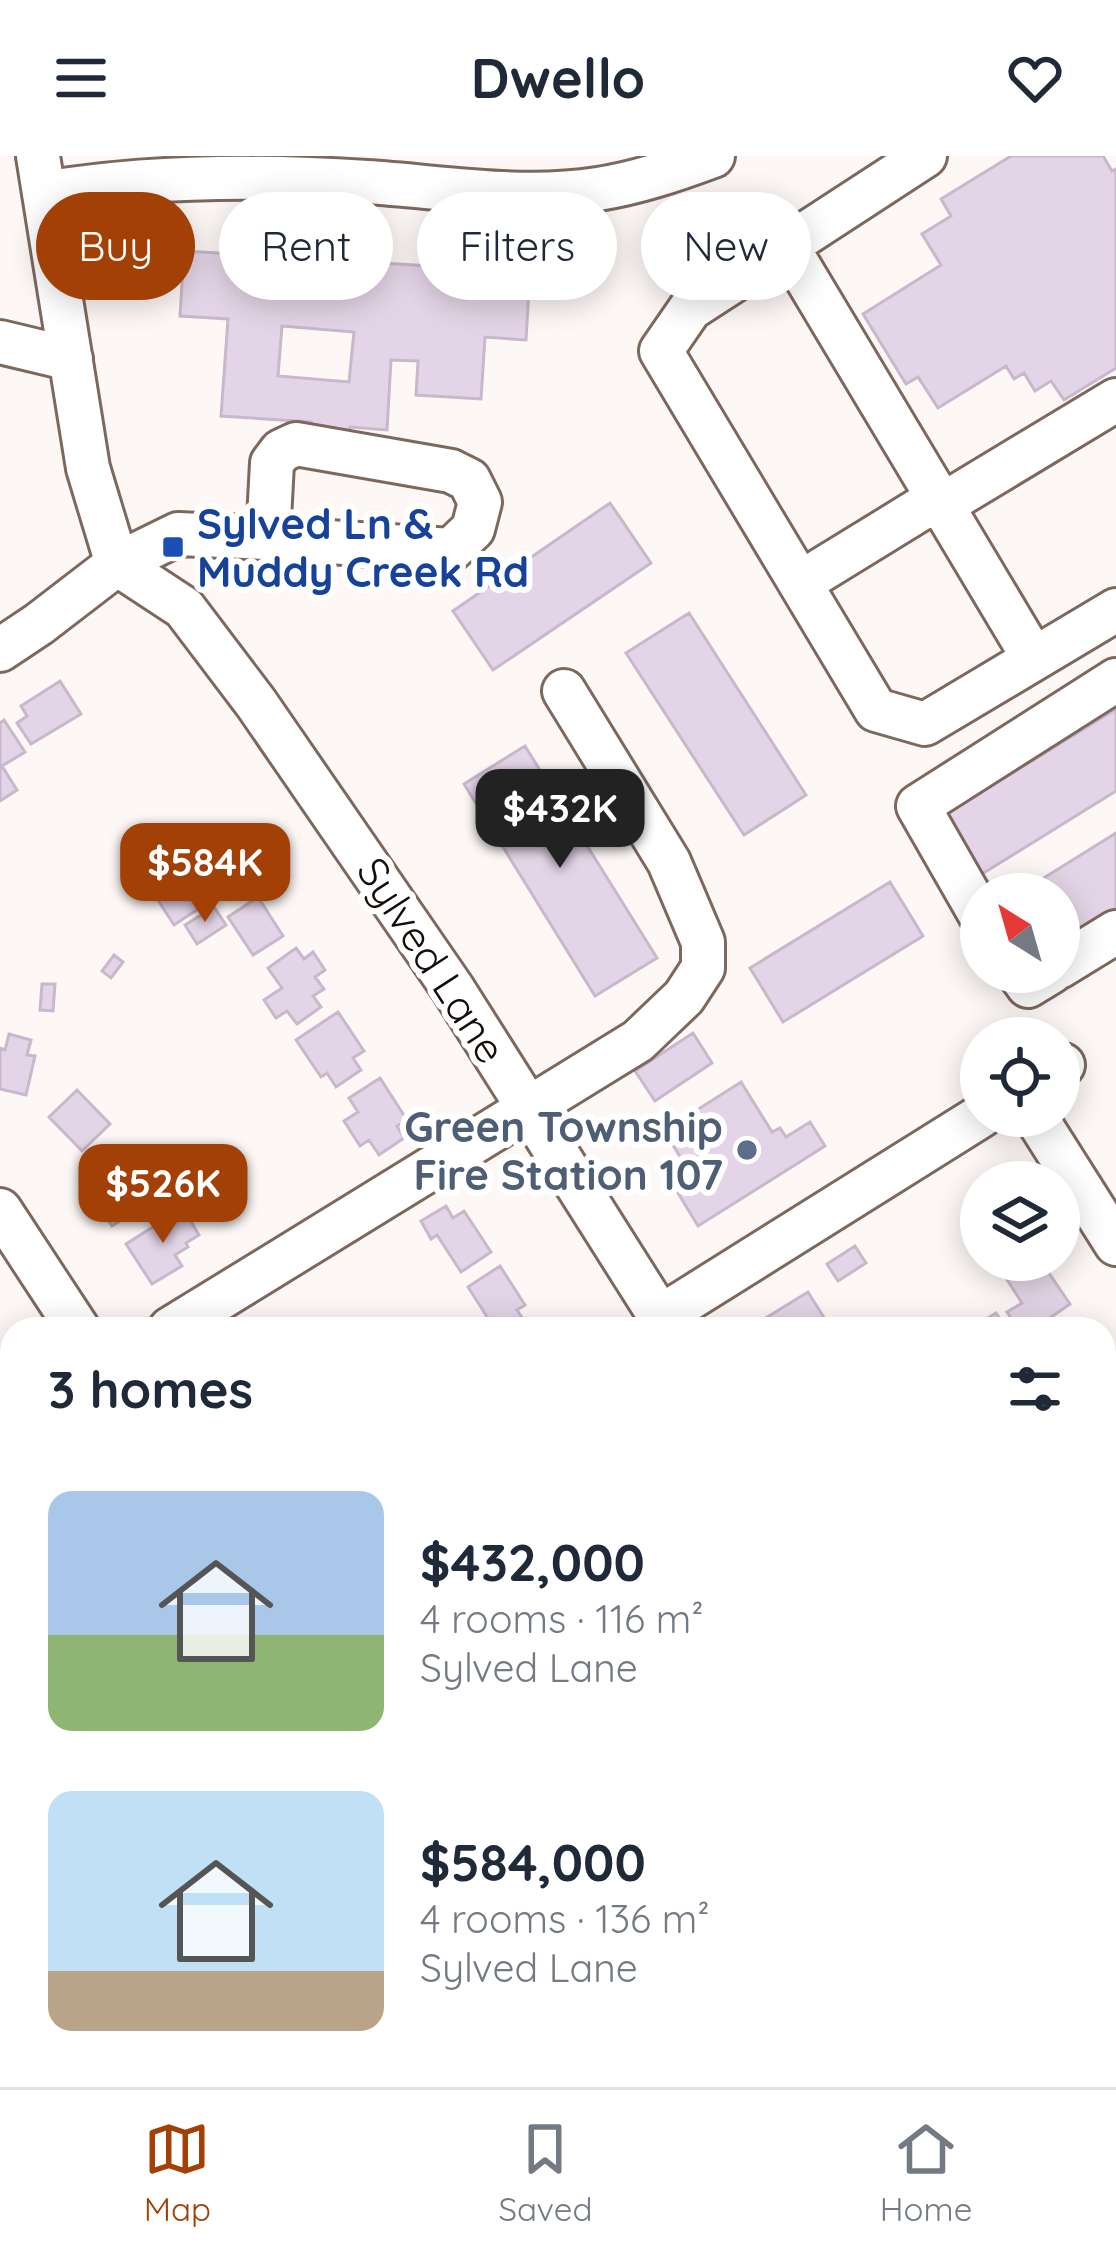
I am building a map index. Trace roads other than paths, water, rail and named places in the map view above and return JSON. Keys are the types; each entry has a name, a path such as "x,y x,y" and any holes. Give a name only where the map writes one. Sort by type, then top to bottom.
{"street":[{"path":"117,564 88,468 42,174 105,183 200,177 542,194 652,177 713,156"},
{"path":"811,230 925,156"},
{"path":"811,286 1034,659"},
{"path":"704,300 690,309 661,350 876,710 925,724 1116,610"},
{"path":"0,342 71,359"},
{"path":"800,583 922,508 942,505 1116,400"},
{"path":"0,650 117,564 178,534 451,550 473,529 480,502 469,480 451,471 296,444 280,452 272,463 268,538"},
{"name":"Sylved Lane","path":"117,564 184,608 256,703 429,953 660,1317"},
{"path":"960,879 918,806 1116,680"},
{"path":"190,1317 638,1041 684,998 703,968 703,942 669,862 564,691"},
{"path":"1080,954 1116,932"},
{"path":"673,1317 960,1130"},
{"path":"1048,1137 1116,1244"},
{"path":"0,1210 70,1317"}],"place":[{"name":"Sylved Ln & Muddy Creek Rd","path":"173,547"},
{"name":"Green Township Fire Station 107","path":"747,1150"}]}
